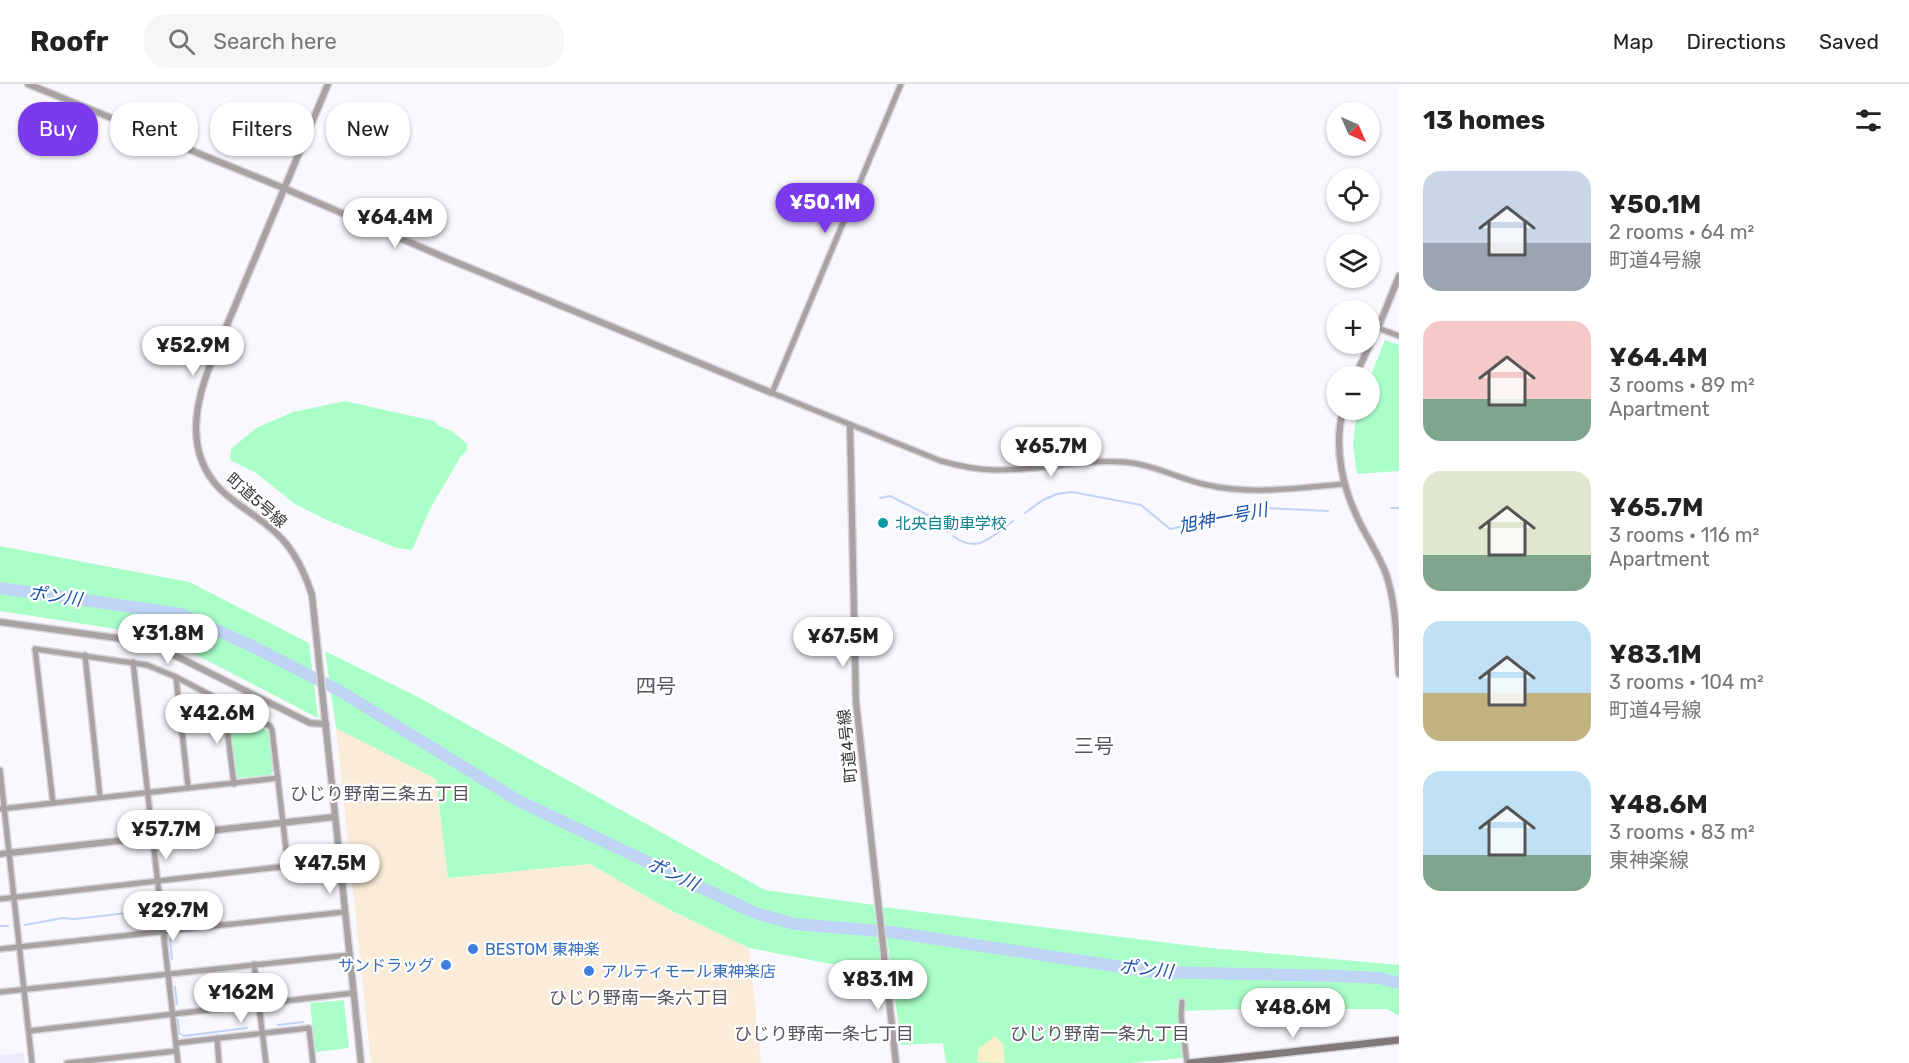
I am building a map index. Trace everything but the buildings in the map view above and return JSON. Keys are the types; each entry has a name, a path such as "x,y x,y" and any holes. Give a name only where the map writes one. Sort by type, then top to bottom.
{"main road":[{"path":"1188,1063 1399,1040"}],"street":[{"path":"28,84 941,461 968,468 1014,470 1124,462 1152,467 1205,485 1231,489 1265,490 1344,484"},
{"name":"町道5号線","path":"328,84 286,189 209,368 199,395 195,421 197,443 206,469 220,489 276,532 293,552 305,574 312,595 361,1063"},
{"path":"772,393 901,84"},
{"path":"1380,323 1399,276"},
{"path":"1380,329 1399,336"},
{"path":"1340,420 1340,455 1344,484 1350,503 1389,584 1399,674"},
{"name":"町道4号線","path":"850,425 856,702 896,1063"},
{"path":"0,622 138,642 160,648 310,723 326,724"},
{"path":"0,899 288,866 270,726 176,677 133,662 35,649 53,802"},
{"path":"85,655 99,797"},
{"path":"133,662 178,1063"},
{"path":"176,677 188,787"},
{"path":"224,704 234,784"},
{"path":"0,770 2,809 32,1063"},
{"path":"2,809 278,778"},
{"path":"0,854 334,817"},
{"path":"0,949 344,912"},
{"path":"0,992 349,955"},
{"path":"254,964 266,1063"},
{"path":"29,1030 353,993"},
{"path":"1182,1002 1181,1016 1188,1063"},
{"path":"176,1043 309,1028 313,1063"},
{"path":"217,1038 219,1063"},
{"path":"67,1063 176,1051"}],"shaded area":[{"path":"336,728 436,778 448,878 590,864 668,909 749,948 761,1063 371,1063"},
{"path":"24,1053 25,1063 0,1063 0,1055"}],"green space":[{"path":"1385,340 1399,345 1399,471 1357,474 1353,445 1356,420 1380,420 1380,366 1374,366"},
{"path":"345,401 434,421 439,426 452,431 467,444 467,450 461,456 430,509 412,550 397,548 329,521 295,504 256,473 230,460 231,449 256,428 293,412"},
{"path":"0,546 189,582 309,643 318,718 183,648 136,632 0,611"},
{"path":"325,651 418,697 765,890 874,905 881,965 831,964 749,948 668,909 590,864 448,878 436,779 336,728"},
{"path":"234,713 269,732 274,770 270,775 236,778 229,716"},
{"path":"883,907 1201,947 1399,965 1399,1016 1387,1009 1178,1011 1183,1058 1131,1063 946,1063 943,1043 901,1045"},
{"path":"344,1000 349,1048 315,1052 310,1003"}],"sand":[{"path":"995,1036 1003,1044 1005,1063 977,1062 978,1049"}],"waterway":[{"name":"旭神一号川","path":"1025,513 1043,500 1057,494 1072,492 1141,505 1170,529 1266,508 1328,511"},
{"name":"旭神一号川","path":"880,498 890,496 926,514 948,532"},
{"name":"旭神一号川","path":"1391,508 1399,508"},
{"name":"旭神一号川","path":"953,536 970,544 977,544 1013,521"},
{"name":"ポン川","path":"0,588 181,614 254,647 340,691 519,801 755,913 795,924 891,932 1154,972 1339,976 1379,978 1399,983"},
{"path":"166,909 167,921"},
{"path":"25,925 62,918 75,919 153,910"},
{"path":"0,926 8,926"},
{"path":"170,939 172,959"},
{"path":"175,987 177,1004"},
{"path":"178,1020 179,1033 184,1036 247,1028"},
{"path":"278,1025 303,1022"}],"place":[{"name":"北央自動車学校","path":"883,523"},
{"name":"BESTOM 東神楽","path":"473,949"},
{"name":"サンドラッグ","path":"446,965"},
{"name":"アルティモール東神楽店","path":"589,971"}],"district":[{"name":"四号","path":"656,686"},
{"name":"三号","path":"1094,746"},
{"name":"ひじり野南三条五丁目","path":"380,794"},
{"name":"ひじり野南一条六丁目","path":"639,998"},
{"name":"ひじり野南一条七丁目","path":"824,1034"},
{"name":"ひじり野南一条九丁目","path":"1100,1034"}]}
